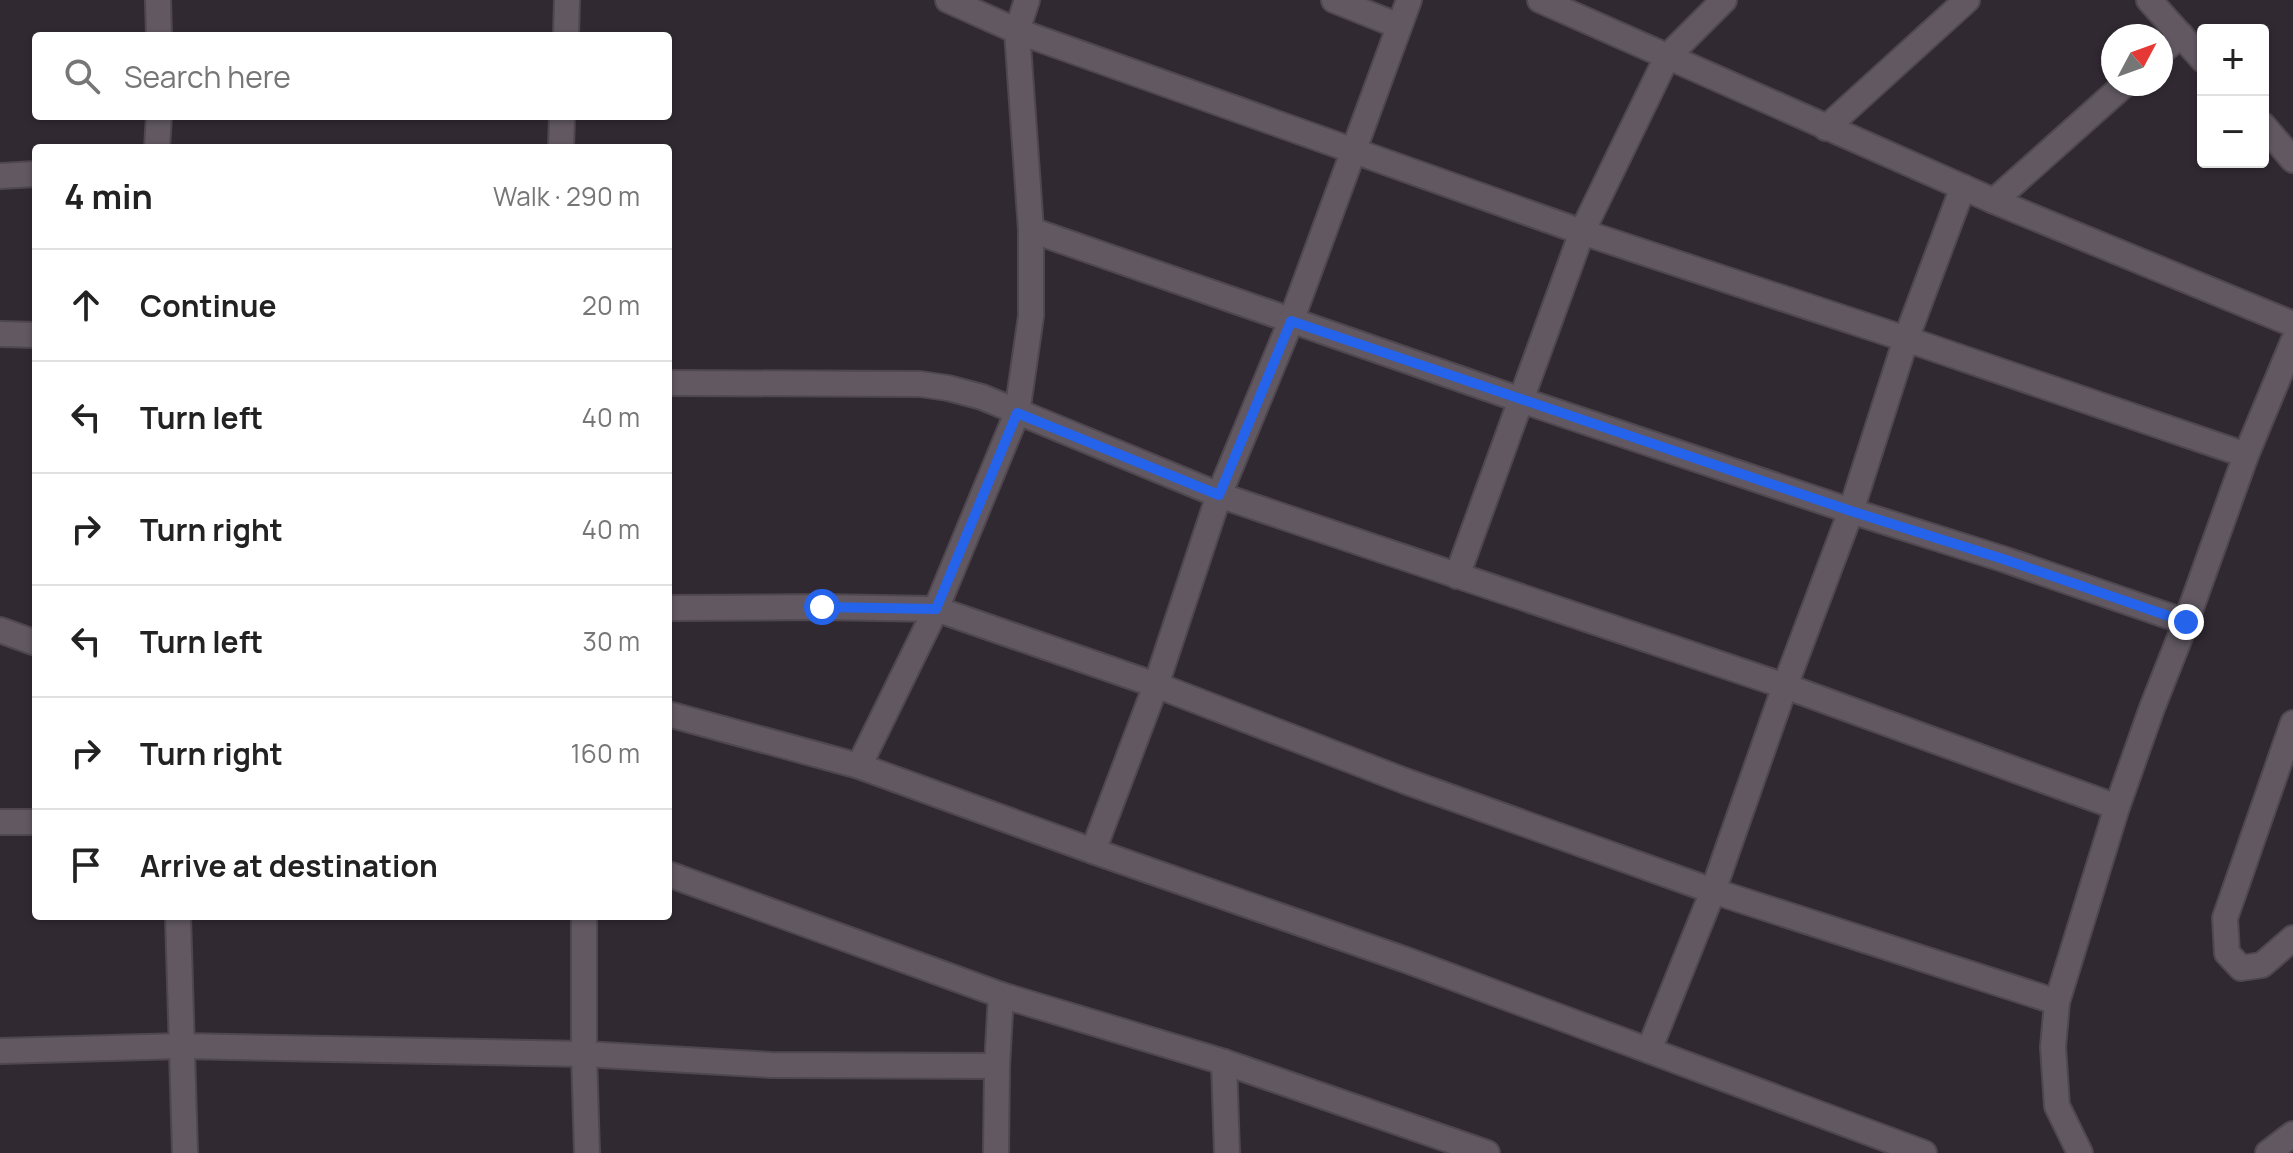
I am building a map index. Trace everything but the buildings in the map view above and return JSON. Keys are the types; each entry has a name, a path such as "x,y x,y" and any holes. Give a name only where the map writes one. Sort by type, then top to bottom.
{"street":[{"path":"158,0 159,32"},
{"path":"566,32 567,0"},
{"path":"948,0 1017,31 1353,152 2246,455"},
{"path":"859,766 936,609 1017,413 1031,316 1031,230 1017,31 1027,0"},
{"path":"1334,0 1399,26"},
{"path":"1093,851 1156,685 1219,495 1291,321 1409,0"},
{"path":"1540,0 1994,201 2293,324"},
{"path":"1457,576 1582,232 1667,57 1724,0"},
{"path":"1826,128 1967,0"},
{"path":"2149,0 2197,53"},
{"path":"2173,42 2181,35"},
{"path":"1994,201 2112,96"},
{"path":"157,144 159,120"},
{"path":"561,144 562,120"},
{"path":"2269,132 2293,160"},
{"path":"0,176 32,174"},
{"path":"1649,1050 1713,891 1851,511 1906,339 1963,187"},
{"path":"1031,230 1521,400 2186,622"},
{"path":"0,334 32,335"},
{"path":"2080,1153 2057,1106 2053,1047 2057,1002 2117,807 2152,708 2246,455 2293,342"},
{"path":"672,383 920,384 982,397 1219,495 1785,686 2117,807"},
{"path":"672,608 936,609 1156,685 1405,781 1713,891 2057,1002"},
{"path":"0,630 32,642"},
{"path":"672,715 859,766 1409,961 1924,1153"},
{"path":"2293,723 2225,918 2227,953 2241,968 2262,965 2293,938"},
{"path":"0,822 32,822"},
{"path":"672,875 1001,995 1224,1062 1487,1153"},
{"path":"178,920 185,1153"},
{"path":"584,920 587,1153"},
{"path":"996,1153 1001,995"},
{"path":"0,1051 182,1046 584,1054 771,1065 997,1066"},
{"path":"1224,1062 1227,1153"},
{"path":"2268,1153 2293,1134"}],"route":[{"path":"822,607 936,609 1017,413 1219,495 1291,321 2186,622"}]}
